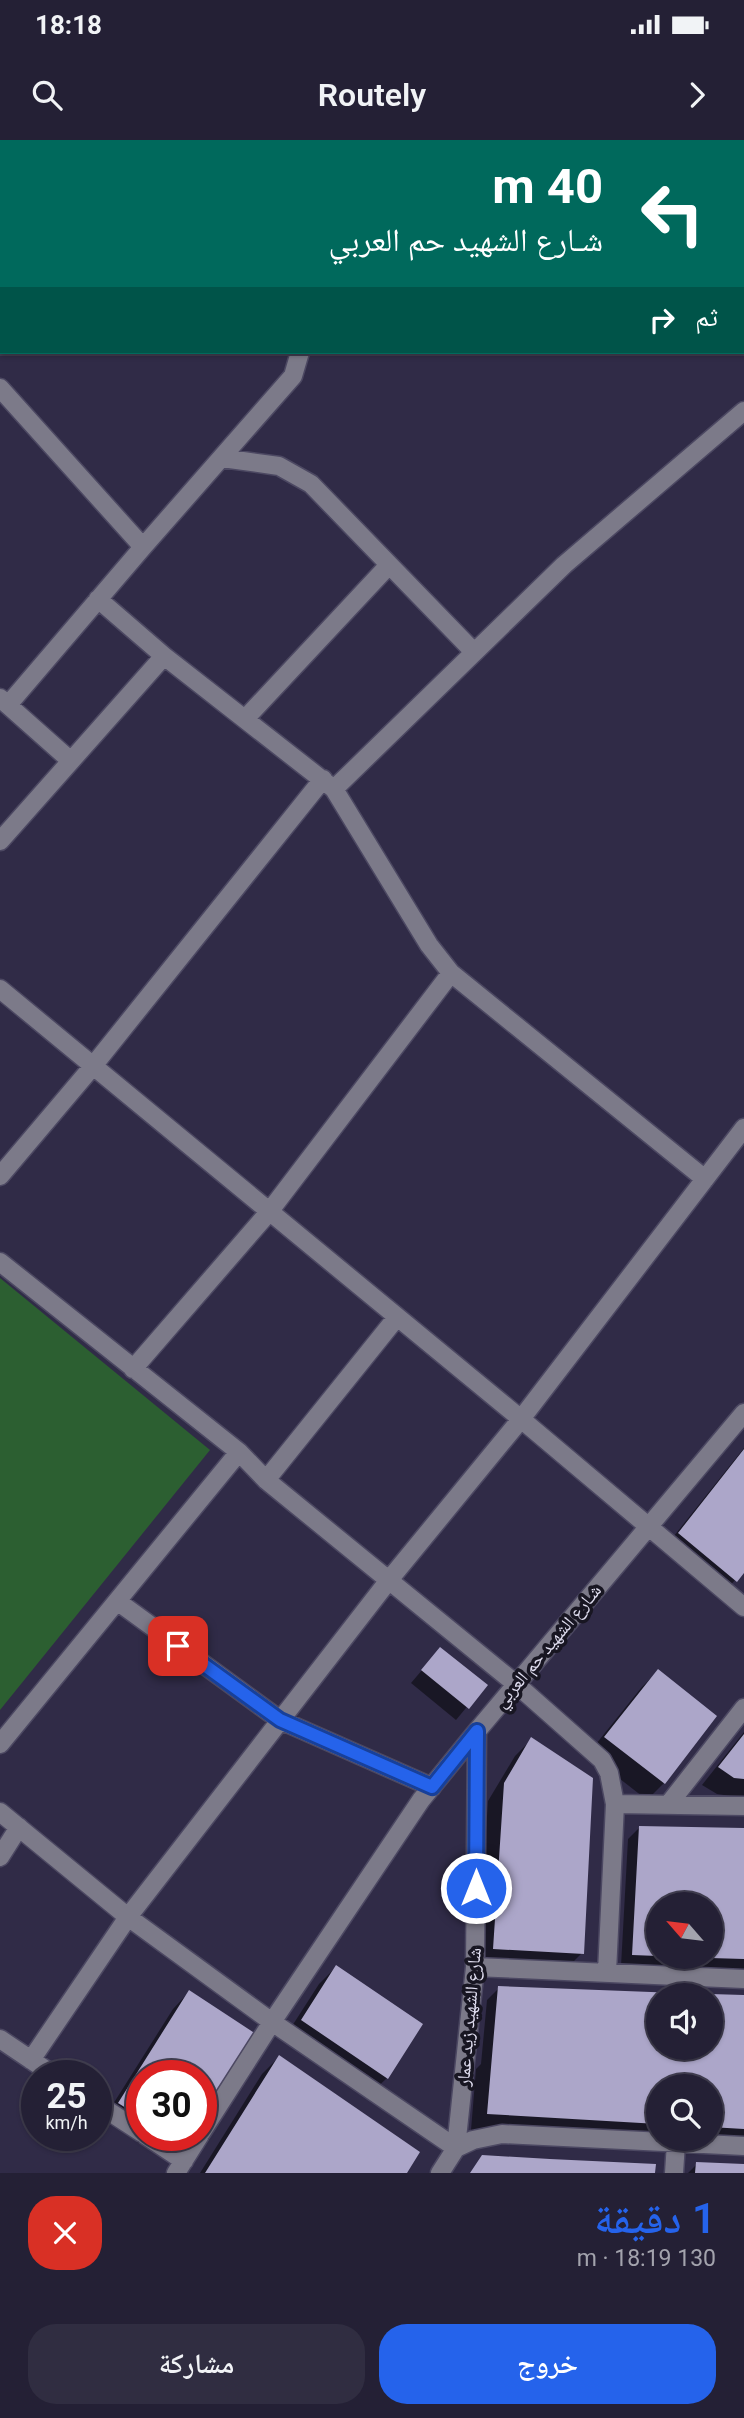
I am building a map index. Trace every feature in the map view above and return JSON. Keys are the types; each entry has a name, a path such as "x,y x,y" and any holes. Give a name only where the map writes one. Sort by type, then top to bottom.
{"street":[{"path":"71,761 4,701 98,599 293,376 299,354"},
{"path":"0,388 143,547"},
{"path":"0,1176 328,784 474,652 564,565 744,411"},
{"path":"222,458 279,466 311,484 474,652"},
{"path":"245,719 389,565"},
{"path":"98,599 164,656 328,784 429,945 451,973 705,1179"},
{"path":"0,841 164,656"},
{"path":"133,1369 269,1212 451,973"},
{"path":"0,989 521,1419 744,1607"},
{"path":"0,2039 31,2060 128,1917 388,1580 521,1419 744,1128"},
{"path":"0,1262 239,1452 266,1480 516,1684 602,1760 609,1773 615,1804 607,1972"},
{"path":"266,1480 397,1317"},
{"name":"شـارع الشهيد حم العربي","path":"217,2109 396,1836 432,1787 744,1413"},
{"path":"0,1744 239,1452"},
{"path":"117,1601 280,1720 432,1787"},
{"path":"668,1805 744,1708"},
{"name":"شارع الشهيد زيد عمار","path":"440,2173 456,2148 475,1967 477,1731"},
{"path":"615,1804 744,1806"},
{"path":"0,1812 128,1917 272,2022 456,2148 473,2140 502,2134 646,2141"},
{"path":"0,1857 19,1827"},
{"path":"475,1967 744,1979"},
{"path":"723,2145 744,2146"},
{"path":"162,2151 180,2167"},
{"name":"شـارع الشهيد حم العربي","path":"180,2167 190,2151"},
{"path":"674,2173 675,2151"}],"green space":[{"path":"0,1278 210,1450 0,1710"}],"building":[{"path":"744,1449 744,1573 737,1582 678,1533"},
{"path":"440,1647 488,1685 469,1709 421,1670"},
{"path":"658,1669 717,1716 665,1784 604,1737"},
{"path":"744,1734 744,1779 734,1778 718,1767"},
{"path":"531,1737 593,1778 584,1954 493,1949 504,1783"},
{"path":"639,1826 744,1828 744,1959 723,1958 723,1892 646,1892 646,1956 632,1955"},
{"path":"336,1965 423,2024 388,2079 301,2020"},
{"path":"498,1986 646,1992 646,2060 723,2060 723,1994 744,1995 744,2129 723,2128 723,2074 646,2074 646,2123 487,2114"},
{"path":"189,1990 256,2034 217,2096 217,2060 145,2060"},
{"path":"279,2055 420,2152 407,2173 205,2173"},
{"path":"126,2090 126,2108 118,2103"},
{"path":"482,2155 656,2164 655,2173 470,2173"},
{"path":"696,2162 744,2164 744,2173 695,2173"}],"route":[{"path":"178,1646 280,1720 432,1787 477,1731 476,1888"}]}
